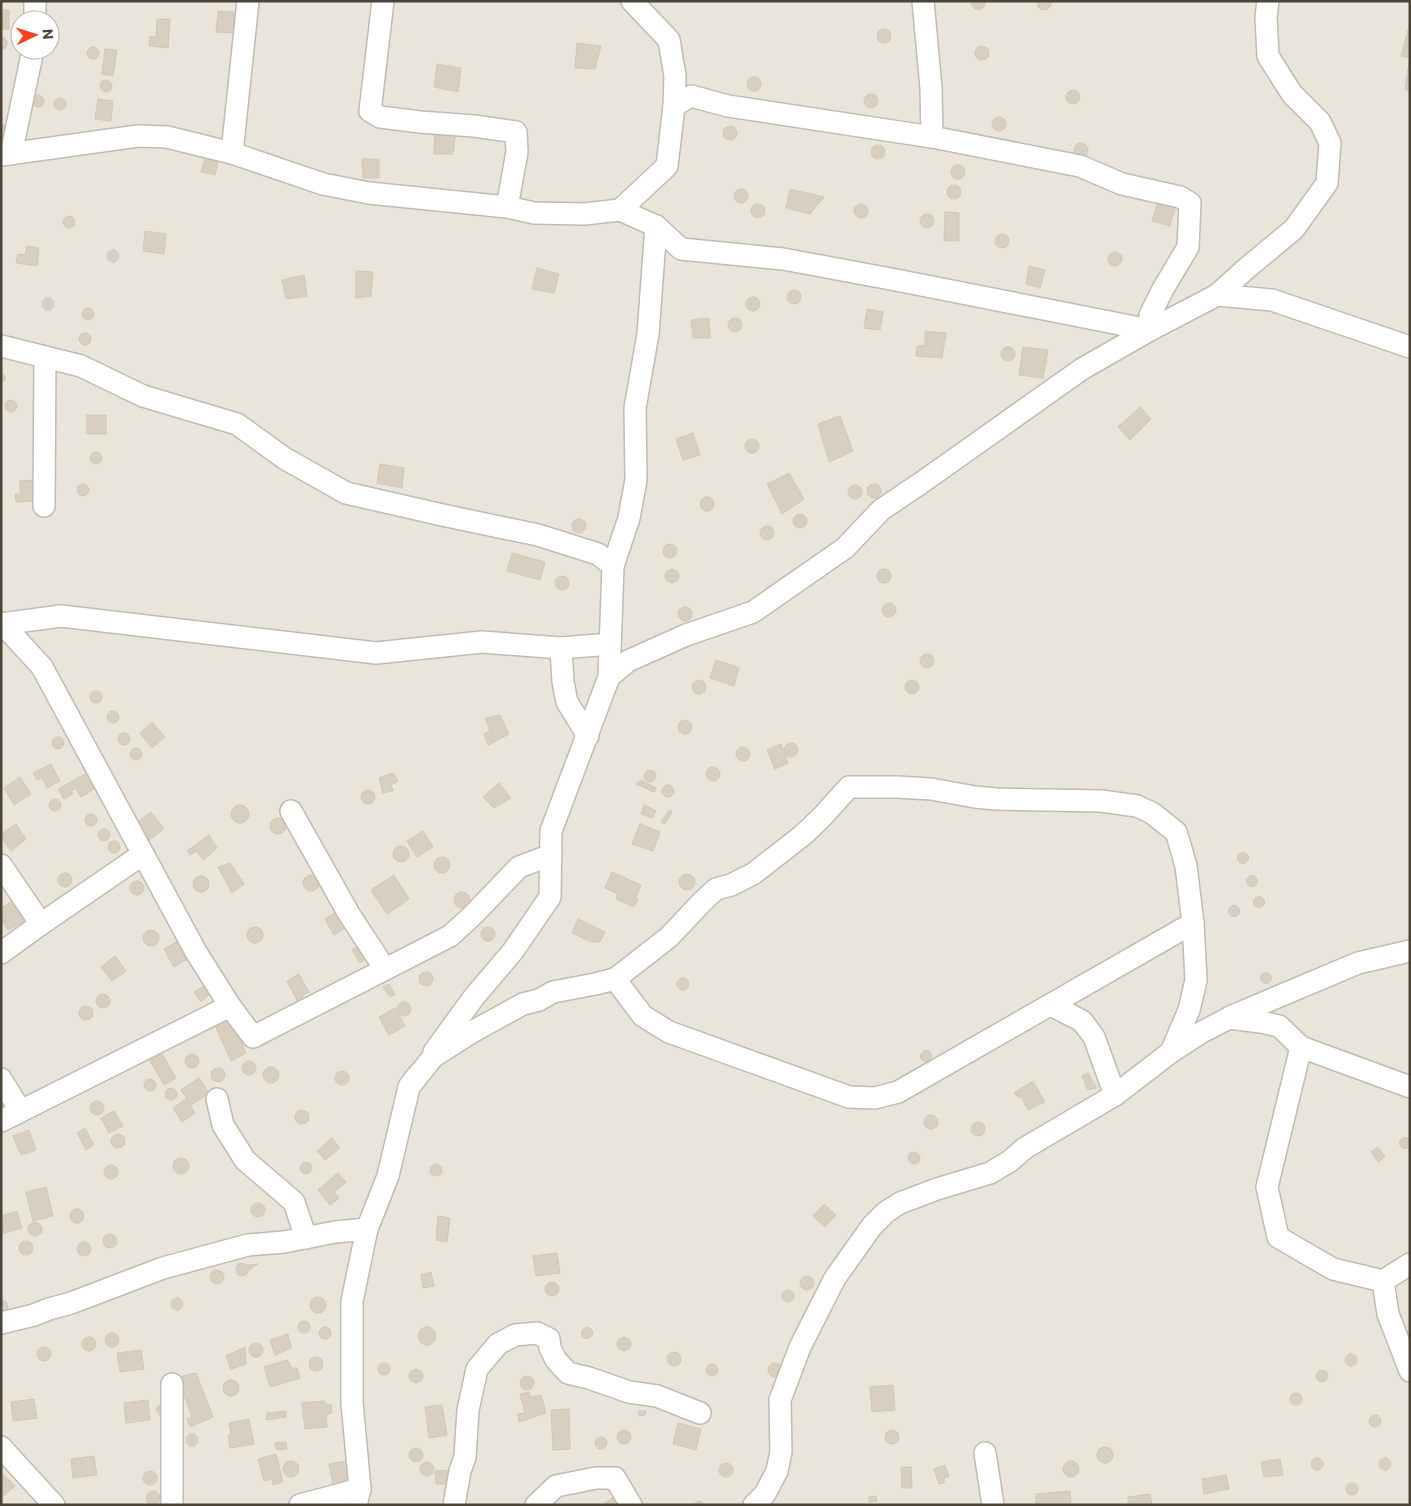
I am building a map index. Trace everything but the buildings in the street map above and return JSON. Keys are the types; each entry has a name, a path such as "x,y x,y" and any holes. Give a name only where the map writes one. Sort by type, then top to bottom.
{"street":[{"path":"232,153 248,1"},
{"path":"383,1 370,111 380,117 516,132 517,152 507,208"},
{"path":"620,210 667,166 674,106 675,76 670,40 632,1"},
{"path":"923,1 932,88 932,137"},
{"path":"609,677 628,661 686,635 753,612 845,548 881,510 921,484 1082,369 1150,330 1217,295 1294,230 1327,183 1330,143 1320,122 1292,94 1268,56 1266,17 1268,1"},
{"path":"30,60 6,154 138,136 167,137 232,153 323,184 369,193 507,208 534,214 584,214 620,210 656,226 681,249 783,259 1150,330"},
{"path":"674,106 691,96 728,106 932,137 1080,166 1122,184 1180,197 1190,203 1188,247 1150,315 1150,330"},
{"path":"300,1505 358,1497 352,1403 352,1301 367,1229 388,1176 409,1087 474,997 513,951 550,897 551,831 609,677 613,566 629,518 636,480 635,408 648,334 656,226"},
{"path":"1217,295 1272,300 1410,347"},
{"path":"1,346 81,366 143,396 237,424 284,458 346,493 538,535 598,554 613,566"},
{"path":"44,506 45,357"},
{"path":"1,624 61,616 376,652 482,642 561,648 610,644"},
{"path":"1,624 42,667 196,952 230,1006 253,1037 450,936 519,867 551,855"},
{"path":"561,648 563,682 567,702 588,736"},
{"path":"409,1087 433,1056 523,1004 539,1000 553,992 615,979 669,937 716,889 731,885 753,874 802,834 821,818 849,787 897,786 932,789 996,799 1101,801 1137,806 1152,813 1176,832 1186,866 1193,923 1196,980 1189,1010 1170,1052"},
{"path":"291,811 349,914 385,969"},
{"path":"1,953 143,854"},
{"path":"1,865 41,924"},
{"path":"615,979 643,1016 669,1032 849,1097 875,1098 898,1092 1193,923"},
{"path":"754,1505 764,1494 777,1472 781,1452 780,1400 800,1347 835,1278 872,1226 886,1212 900,1203 937,1189 990,1173 1010,1161 1025,1148 1115,1095 1170,1052 1202,1032 1230,1018 1358,963 1410,952"},
{"path":"1051,1004 1082,1021 1094,1037 1115,1095"},
{"path":"1,1121 230,1006"},
{"path":"1230,1018 1279,1026 1301,1047 1410,1087"},
{"path":"1301,1047 1267,1187 1278,1237 1333,1269 1383,1281 1410,1264"},
{"path":"1,1079 20,1110"},
{"path":"217,1099 223,1125 227,1132 245,1160 294,1202 306,1238"},
{"path":"1,1323 71,1303 124,1282 178,1264 248,1245 306,1238 314,1234 367,1229"},
{"path":"1383,1281 1388,1314 1410,1371"},
{"path":"454,1505 460,1471 465,1458 468,1410 477,1369 498,1344 515,1335 537,1333 549,1339 550,1348 556,1360 568,1373 629,1392 657,1396 700,1413"},
{"path":"172,1384 172,1505"},
{"path":"1,1447 54,1505"},
{"path":"985,1453 993,1505"},
{"path":"536,1505 556,1486 596,1478 615,1478 631,1505"}],"shaded area":[{"path":"1,1 1410,1 1410,1505 1,1505"}]}
